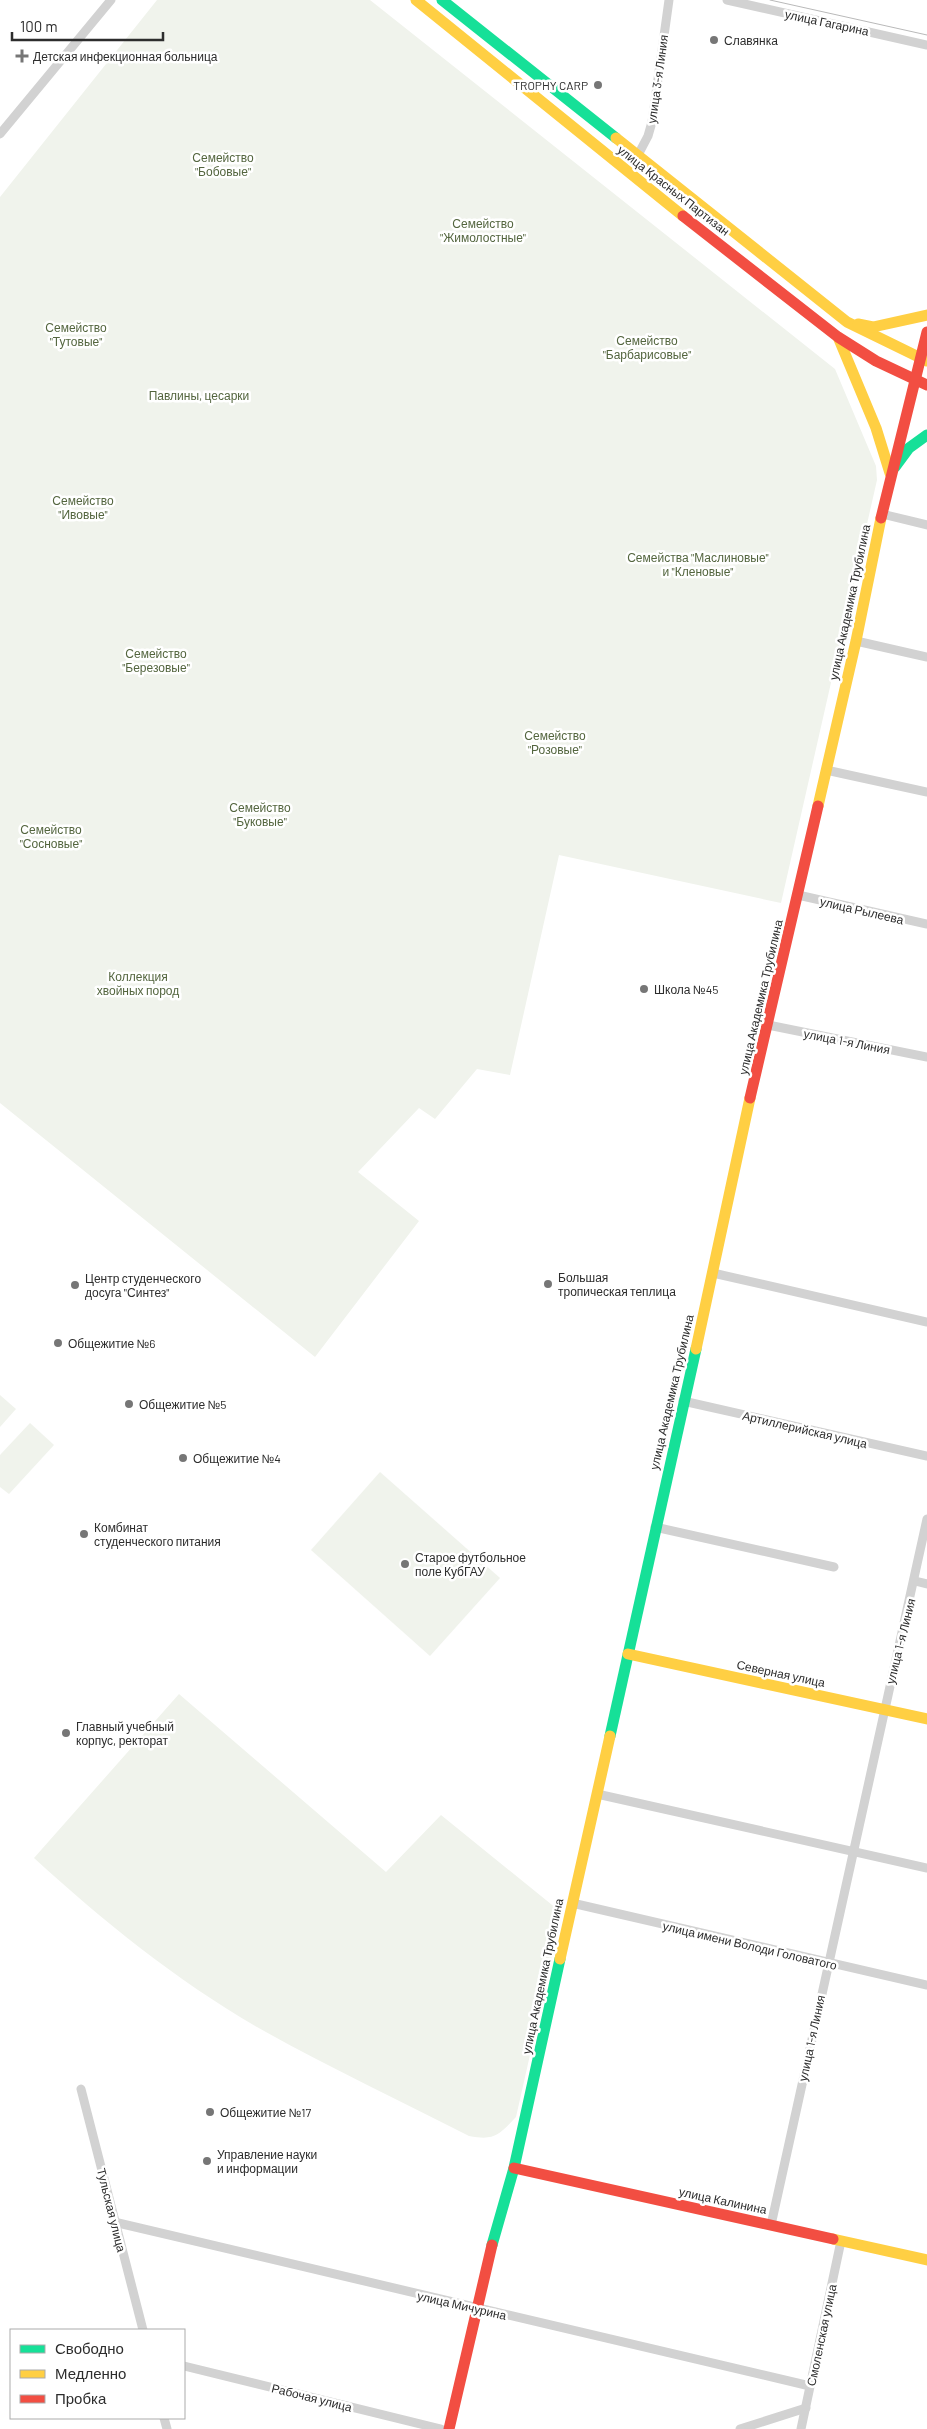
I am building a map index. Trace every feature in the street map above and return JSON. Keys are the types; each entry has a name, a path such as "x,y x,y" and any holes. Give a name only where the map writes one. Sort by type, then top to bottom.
{"main road":[{"name":"улица Красных Партизан","path":"416,0 622,168 838,337 927,385"},
{"name":"улица Красных Партизан","path":"442,0 847,322 924,360"},
{"path":"847,322 872,327 927,315"},
{"name":"улица Академика Трубилина","path":"449,2429 514,2168 713,1272 738,1149 856,641 890,473 915,380 924,360 927,332"},
{"name":"улица Академика Трубилина","path":"838,337 876,428 890,473"},
{"name":"улица Академика Трубилина","path":"890,473 909,448 927,434"},
{"name":"Северная улица","path":"628,1654 927,1719"},
{"name":"улица Калинина","path":"514,2168 927,2260"}],"street":[{"path":"0,134 111,0"},
{"name":"улица 3-я Линия","path":"638,155 648,136 652,122 669,0"},
{"name":"улица Гагарина","path":"727,0 927,44"},
{"path":"882,514 927,525"},
{"path":"856,641 927,657"},
{"path":"826,770 927,792"},
{"name":"улица Рылеева","path":"798,895 927,924"},
{"name":"улица 1-я Линия","path":"768,1025 927,1057"},
{"path":"713,1272 927,1322"},
{"name":"Артиллерийская улица","path":"683,1401 927,1456"},
{"name":"улица 1-я Линия","path":"771,2225 854,1851 883,1709 915,1581 927,1519"},
{"path":"655,1527 834,1567"},
{"path":"915,1581 927,1584"},
{"path":"597,1794 927,1868"},
{"name":"улица имени Володи Головатого","path":"572,1903 927,1985"},
{"name":"Тульская улица","path":"81,2089 143,2329"},
{"name":"улица Мичурина","path":"114,2222 810,2386"},
{"name":"Смоленская улица","path":"801,2429 841,2241"},
{"name":"Рабочая улица","path":"185,2366 441,2429"},
{"path":"740,2429 806,2408"}],"green space":[{"path":"157,0 370,0 835,369 876,466 877,480 781,903 559,855 510,1075 477,1069 435,1119 419,1108 358,1172 419,1221 315,1357 0,1103 0,197"},
{"path":"0,1395 16,1409 0,1427"},
{"path":"30,1423 54,1445 9,1494 0,1487 0,1455"},
{"name":"Старое футбольное поле КубГАУ","path":"380,1472 500,1578 430,1656 311,1550"},
{"path":"179,1694 386,1872 441,1815 562,1913 516,2117 501,2132 485,2138 469,2136 257,2027 198,1990 141,1948 34,1858"}],"tram line":[{"path":"770,0 927,35"}],"traffic: fast":[{"path":"442,0 616,138"},
{"path":"895,467 909,448 927,435"},
{"path":"610,1736 696,1349"},
{"path":"492,2245 514,2168 560,1959"}],"traffic: slow":[{"path":"416,0 683,216"},
{"path":"616,138 847,322 927,361"},
{"path":"858,324 873,327 927,315"},
{"path":"838,337 876,428 890,473"},
{"path":"818,806 856,641 881,518"},
{"path":"696,1349 750,1098"},
{"path":"628,1654 927,1719"},
{"path":"560,1959 610,1736"},
{"path":"833,2239 927,2260"}],"traffic: jam":[{"path":"683,216 838,337 876,361 927,385"},
{"path":"881,518 927,332"},
{"path":"750,1098 818,806"},
{"path":"514,2168 833,2239"},
{"path":"449,2429 492,2245"}],"place":[{"name":"Славянка","path":"714,40"},
{"name":"Детская инфекционная больница","path":"22,56"},
{"name":"TROPHY CARP","path":"598,85"},
{"name":"Школа №45","path":"644,989"},
{"name":"Большая тропическая теплица","path":"548,1284"},
{"name":"Центр студенческого досуга \"Синтез\"","path":"75,1285"},
{"name":"Общежитие №6","path":"58,1343"},
{"name":"Общежитие №5","path":"129,1404"},
{"name":"Общежитие №4","path":"183,1458"},
{"name":"Комбинат студенческого питания","path":"84,1534"},
{"name":"Старое футбольное поле КубГАУ","path":"405,1564"},
{"name":"Главный учебный корпус, ректорат","path":"66,1733"},
{"name":"Общежитие №17","path":"210,2112"},
{"name":"Управление науки и информации","path":"207,2161"}],"park label":[{"name":"Семейство \"Бобовые\"","path":"223,164"},
{"name":"Семейство \"Жимолостные\"","path":"483,230"},
{"name":"Семейство \"Тутовые\"","path":"76,334"},
{"name":"Семейство \"Барбарисовые\"","path":"647,347"},
{"name":"Павлины, цесарки","path":"199,395"},
{"name":"Семейство \"Ивовые\"","path":"83,507"},
{"name":"Семейства \"Маслиновые\" и \"Кленовые\"","path":"698,564"},
{"name":"Семейство \"Березовые\"","path":"156,660"},
{"name":"Семейство \"Розовые\"","path":"555,742"},
{"name":"Семейство \"Буковые\"","path":"260,814"},
{"name":"Семейство \"Сосновые\"","path":"51,836"},
{"name":"Коллекция хвойных пород","path":"138,983"}]}
